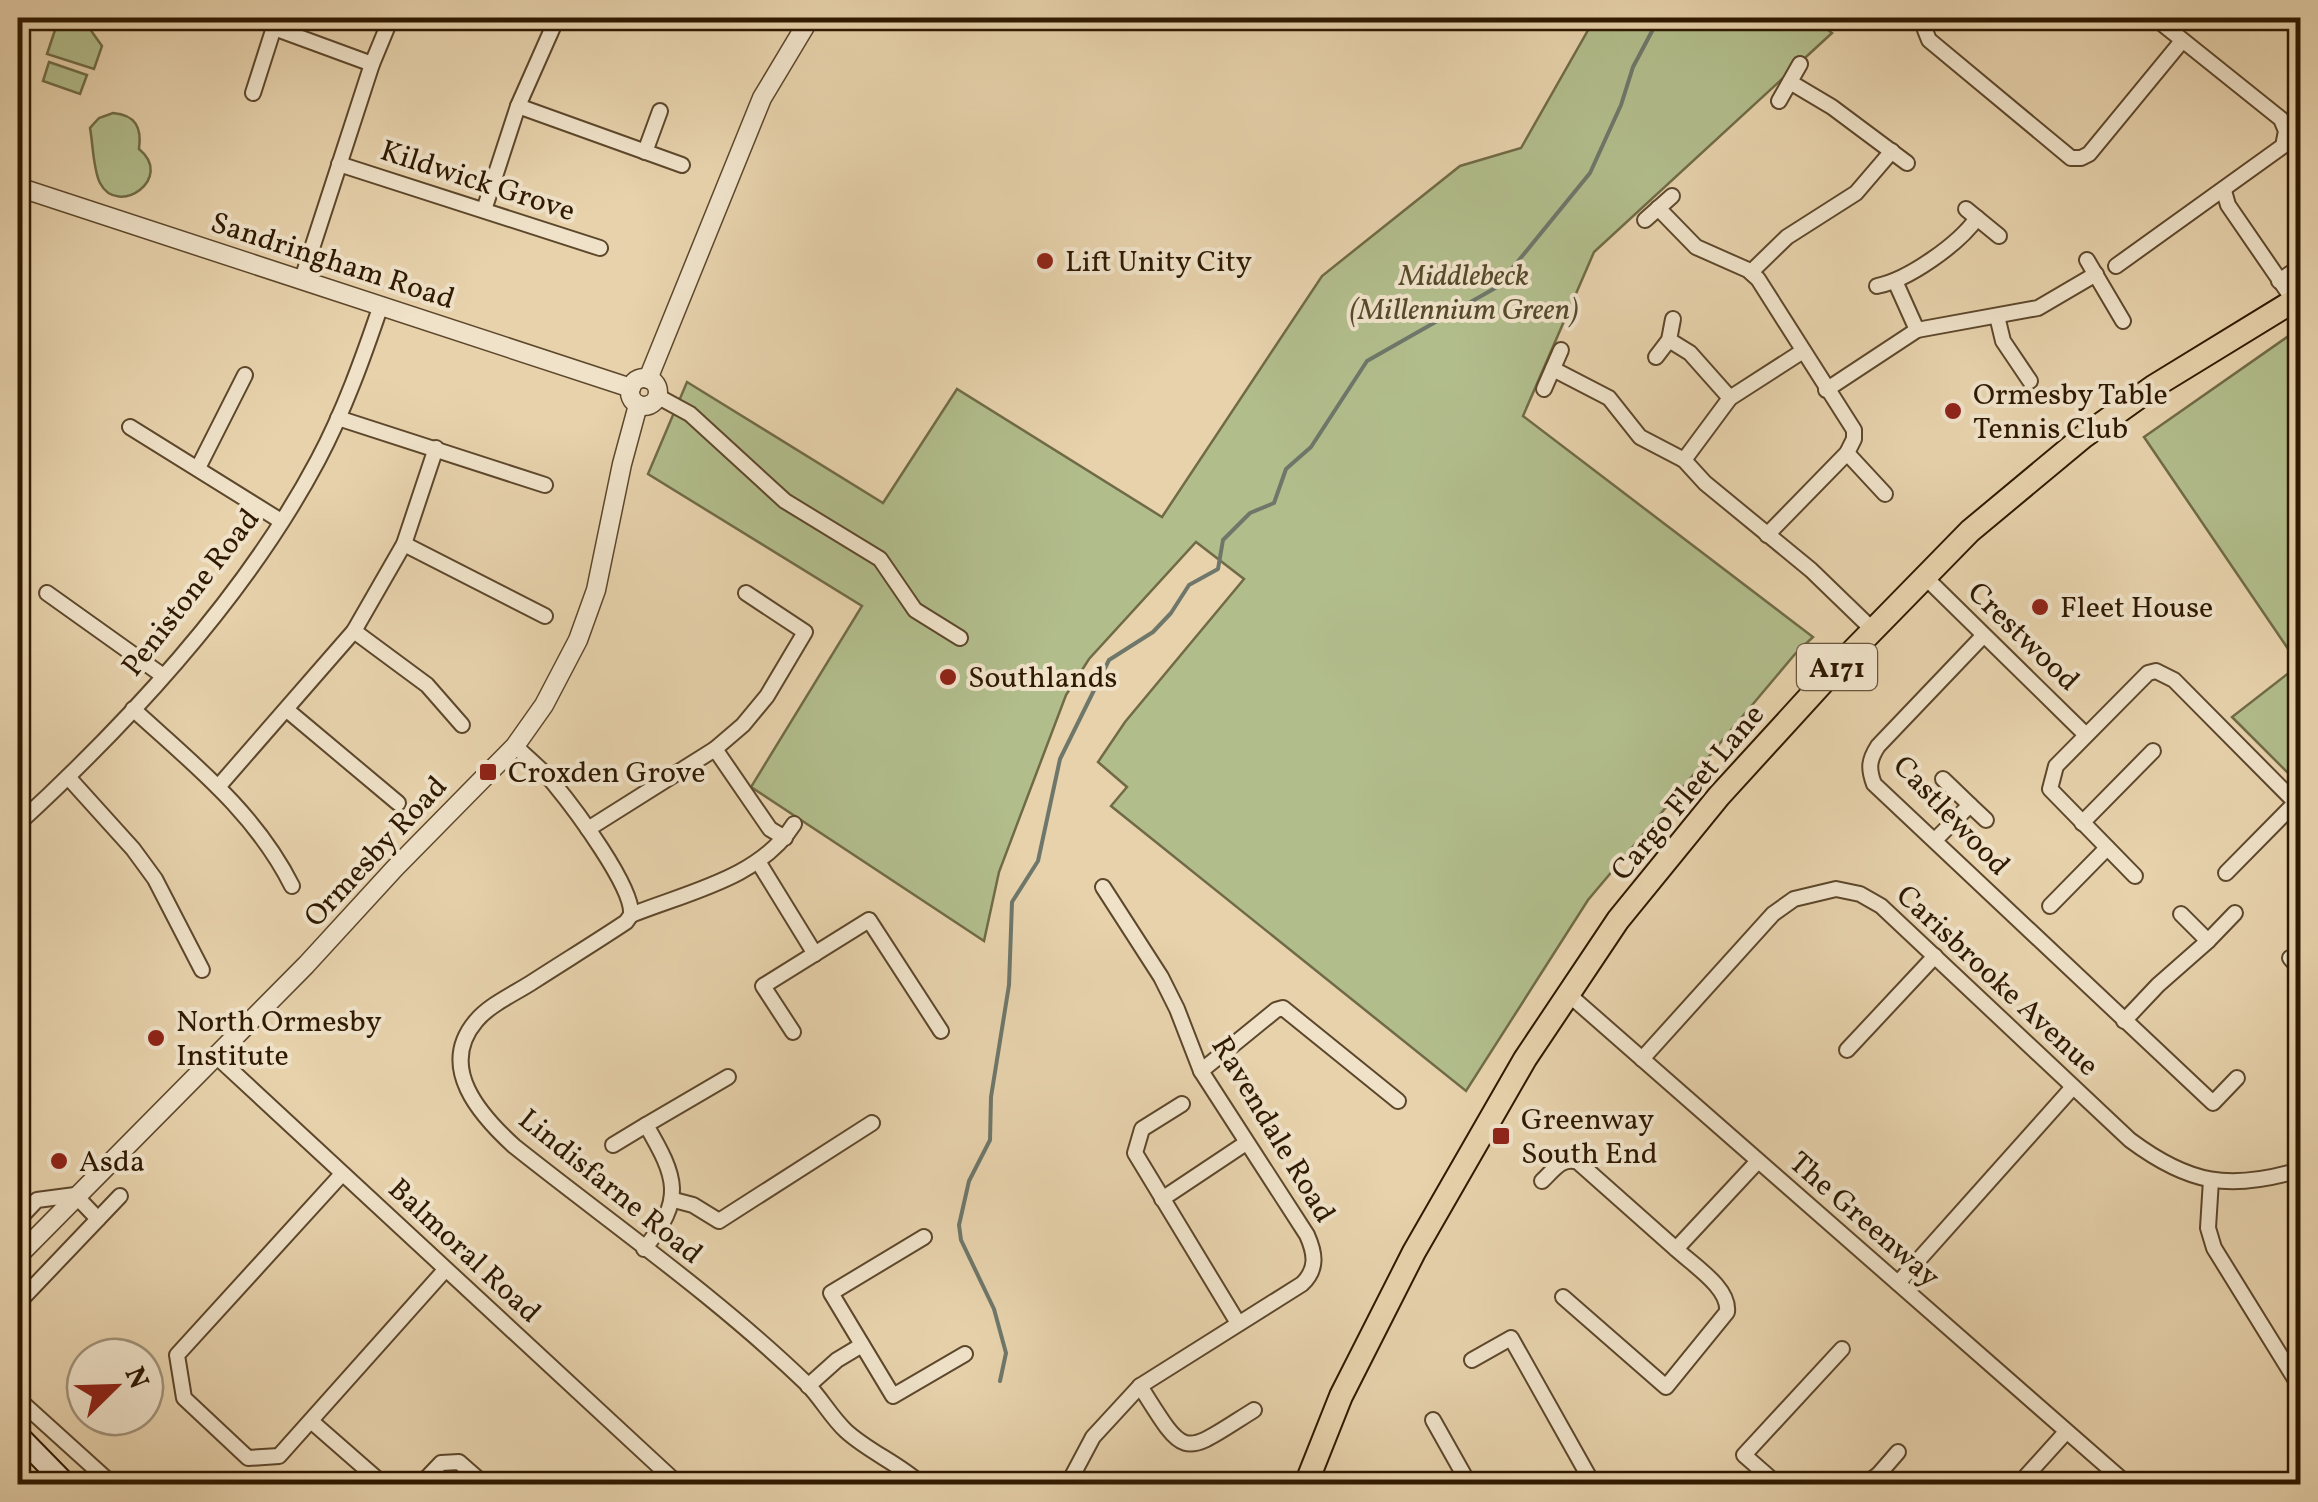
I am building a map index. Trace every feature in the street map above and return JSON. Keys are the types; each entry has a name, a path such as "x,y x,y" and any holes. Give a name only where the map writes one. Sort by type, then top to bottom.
{"main road":[{"name":"Cargo Fleet Lane","path":"1306,1484 1342,1396 1414,1252 1506,1091 1618,920 1719,796 1872,630 1984,519 2083,438 2154,387 2297,299"},
{"path":"18,1435 66,1484"}],"street":[{"path":"302,279 372,64 391,18"},
{"path":"484,210 518,106 556,18"},
{"name":"Ormesby Road","path":"18,1256 515,746 544,705 578,640 596,590 622,464 643,392 762,98 810,18"},
{"path":"1928,18 1925,30 1929,40 2071,158 2089,154 2182,40"},
{"path":"2116,266 2283,146 2286,131 2281,119 2154,18"},
{"path":"253,93 276,23 372,64"},
{"path":"1779,100 1800,64"},
{"path":"1790,82 1832,107 1908,164"},
{"path":"518,106 646,152 668,154 682,165"},
{"path":"646,152 660,112"},
{"path":"1751,272 1787,237 1856,193 1892,151"},
{"name":"Kildwick Grove","path":"339,164 600,248"},
{"name":"Sandringham Road","path":"18,188 643,392"},
{"path":"2224,191 2228,205 2279,281 2297,299"},
{"path":"1645,220 1672,196"},
{"path":"1658,208 1696,247 1751,272 1854,430 1854,440 1846,454 1767,535"},
{"path":"1877,286 1895,281 1957,240 1972,213 2000,236"},
{"path":"2087,260 2123,321"},
{"path":"2279,281 2300,267"},
{"path":"1826,390 1916,330 2038,308 2096,274"},
{"path":"1895,281 1916,330"},
{"name":"Penistone Road","path":"18,824 133,708 254,564 316,463 338,418 380,305"},
{"path":"1997,316 2003,341 2030,380"},
{"path":"1656,357 1669,340 1673,319"},
{"path":"1669,340 1690,353 1730,398"},
{"path":"1544,389 1562,350"},
{"path":"1684,460 1730,398 1803,350"},
{"path":"1553,370 1610,398 1640,438 1684,460 1705,483 1811,570 1872,630"},
{"path":"198,468 245,375"},
{"path":"643,392 690,414 785,502 880,560 914,610 960,638"},
{"path":"338,418 545,485"},
{"path":"130,428 281,520"},
{"path":"218,786 354,631 404,544 436,448"},
{"path":"1846,454 1885,494"},
{"path":"404,544 544,616"},
{"name":"Crestwood","path":"1924,576 2085,734"},
{"path":"588,830 715,750 767,696 804,632 746,592"},
{"path":"47,593 162,675"},
{"path":"354,631 428,685 462,725"},
{"name":"Castlewood","path":"1982,636 1878,746 1870,758 1874,784 2214,1103 2236,1078"},
{"path":"2136,876 2050,789 2056,766 2148,673 2166,674 2298,805 2226,874"},
{"path":"133,708 218,786 263,836 292,886"},
{"path":"287,710 398,803"},
{"path":"515,746 554,782 588,830 628,894 631,915"},
{"path":"715,750 770,829 785,838"},
{"path":"2082,824 2153,751"},
{"path":"68,777 155,879 202,970"},
{"path":"1943,779 1986,820"},
{"path":"18,798 32,811"},
{"path":"1935,840 1970,805"},
{"path":"794,824 759,862 815,954"},
{"path":"2050,906 2107,848"},
{"name":"Lindisfarne Road","path":"759,862 631,915 477,1019 460,1056 461,1074 484,1118 718,1307 808,1386 843,1428 866,1448 896,1463 921,1484"},
{"name":"Ravendale Road","path":"1068,1484 1092,1437 1140,1386 1302,1284 1310,1276 1314,1262 1307,1234 1201,1071 1178,1009 1104,887"},
{"name":"Carisbrooke Avenue","path":"1642,1059 1773,914 1794,899 1836,889 1860,894 1882,906 2130,1140 2161,1163 2211,1180 2241,1182 2300,1170"},
{"path":"2124,1021 2235,913"},
{"path":"2180,914 2208,942"},
{"path":"793,1032 763,986 869,920 941,1031"},
{"path":"1847,1050 1936,956"},
{"name":"The Greenway","path":"1567,994 2128,1484"},
{"path":"1201,1071 1276,1010 1284,1008 1398,1100"},
{"name":"Balmoral Road","path":"216,1056 678,1484"},
{"path":"613,1145 728,1076"},
{"path":"1898,1283 2073,1087"},
{"path":"1182,1104 1142,1129 1135,1153 1238,1323"},
{"path":"674,1200 693,1205 718,1221 872,1123"},
{"path":"644,1249 658,1232 674,1200 670,1165 646,1125"},
{"path":"1162,1199 1246,1143"},
{"path":"1676,1249 1758,1161"},
{"path":"1542,1181 1560,1163 1578,1162 1722,1292 1728,1305 1727,1312 1666,1387 1563,1297"},
{"path":"342,1174 176,1355 184,1398 248,1458 279,1456 446,1270"},
{"path":"2211,1180 2207,1213 2214,1248 2300,1387"},
{"path":"18,1220 37,1200 75,1195 98,1218"},
{"path":"18,1303 120,1196"},
{"path":"924,1237 831,1294 893,1396 965,1354"},
{"path":"1472,1360 1511,1338 1593,1484"},
{"path":"808,1386 837,1360 862,1345"},
{"path":"1777,1484 1744,1456 1842,1349"},
{"path":"1140,1386 1170,1435 1190,1445 1202,1443 1254,1410"},
{"path":"18,1399 112,1484"},
{"path":"1434,1420 1470,1484"},
{"path":"311,1421 383,1484"},
{"path":"2018,1484 2066,1432"},
{"path":"1864,1484 1883,1480 1898,1452"},
{"path":"421,1484 442,1463 459,1462 484,1484"}],"green space":[{"path":"66,18 82,18 102,46 94,69 47,54 55,30"},
{"name":"Middlebeck (Millennium Green)","path":"1599,18 1813,18 1832,33 1594,252 1523,416 1813,637 1588,900 1466,1091 1111,806 1127,787 1098,762 1125,722 1244,579 1196,542 1089,659 1066,695 999,872 984,941 751,787 862,606 648,474 687,382 883,503 957,389 1162,517 1322,276 1460,166 1521,148 1591,25"},
{"path":"49,62 87,75 80,94 43,81"},
{"path":"113,113 136,124 139,149 151,171 140,190 119,197 108,193 100,183 90,128 99,118"},
{"path":"2300,328 2300,785 2232,717 2299,665 2144,437"}],"waterway":[{"path":"1000,1381 1006,1353 994,1309 961,1240 959,1225 969,1181 990,1140 991,1097 1009,985 1012,902 1038,861 1060,759 1109,660 1153,632 1189,585 1218,569 1223,540 1250,513 1274,503 1286,469 1311,447 1367,361 1497,287 1590,173 1621,105 1633,67 1659,18"}],"place":[{"name":"Lift Unity City","path":"1045,261"},
{"name":"Ormesby Table Tennis Club","path":"1953,411"},
{"name":"Fleet House","path":"2040,607"},
{"name":"Southlands","path":"948,677"},
{"name":"Croxden Grove","path":"488,772"},
{"name":"North Ormesby Institute","path":"156,1038"},
{"name":"Greenway South End","path":"1501,1136"},
{"name":"Asda","path":"59,1161"}]}
